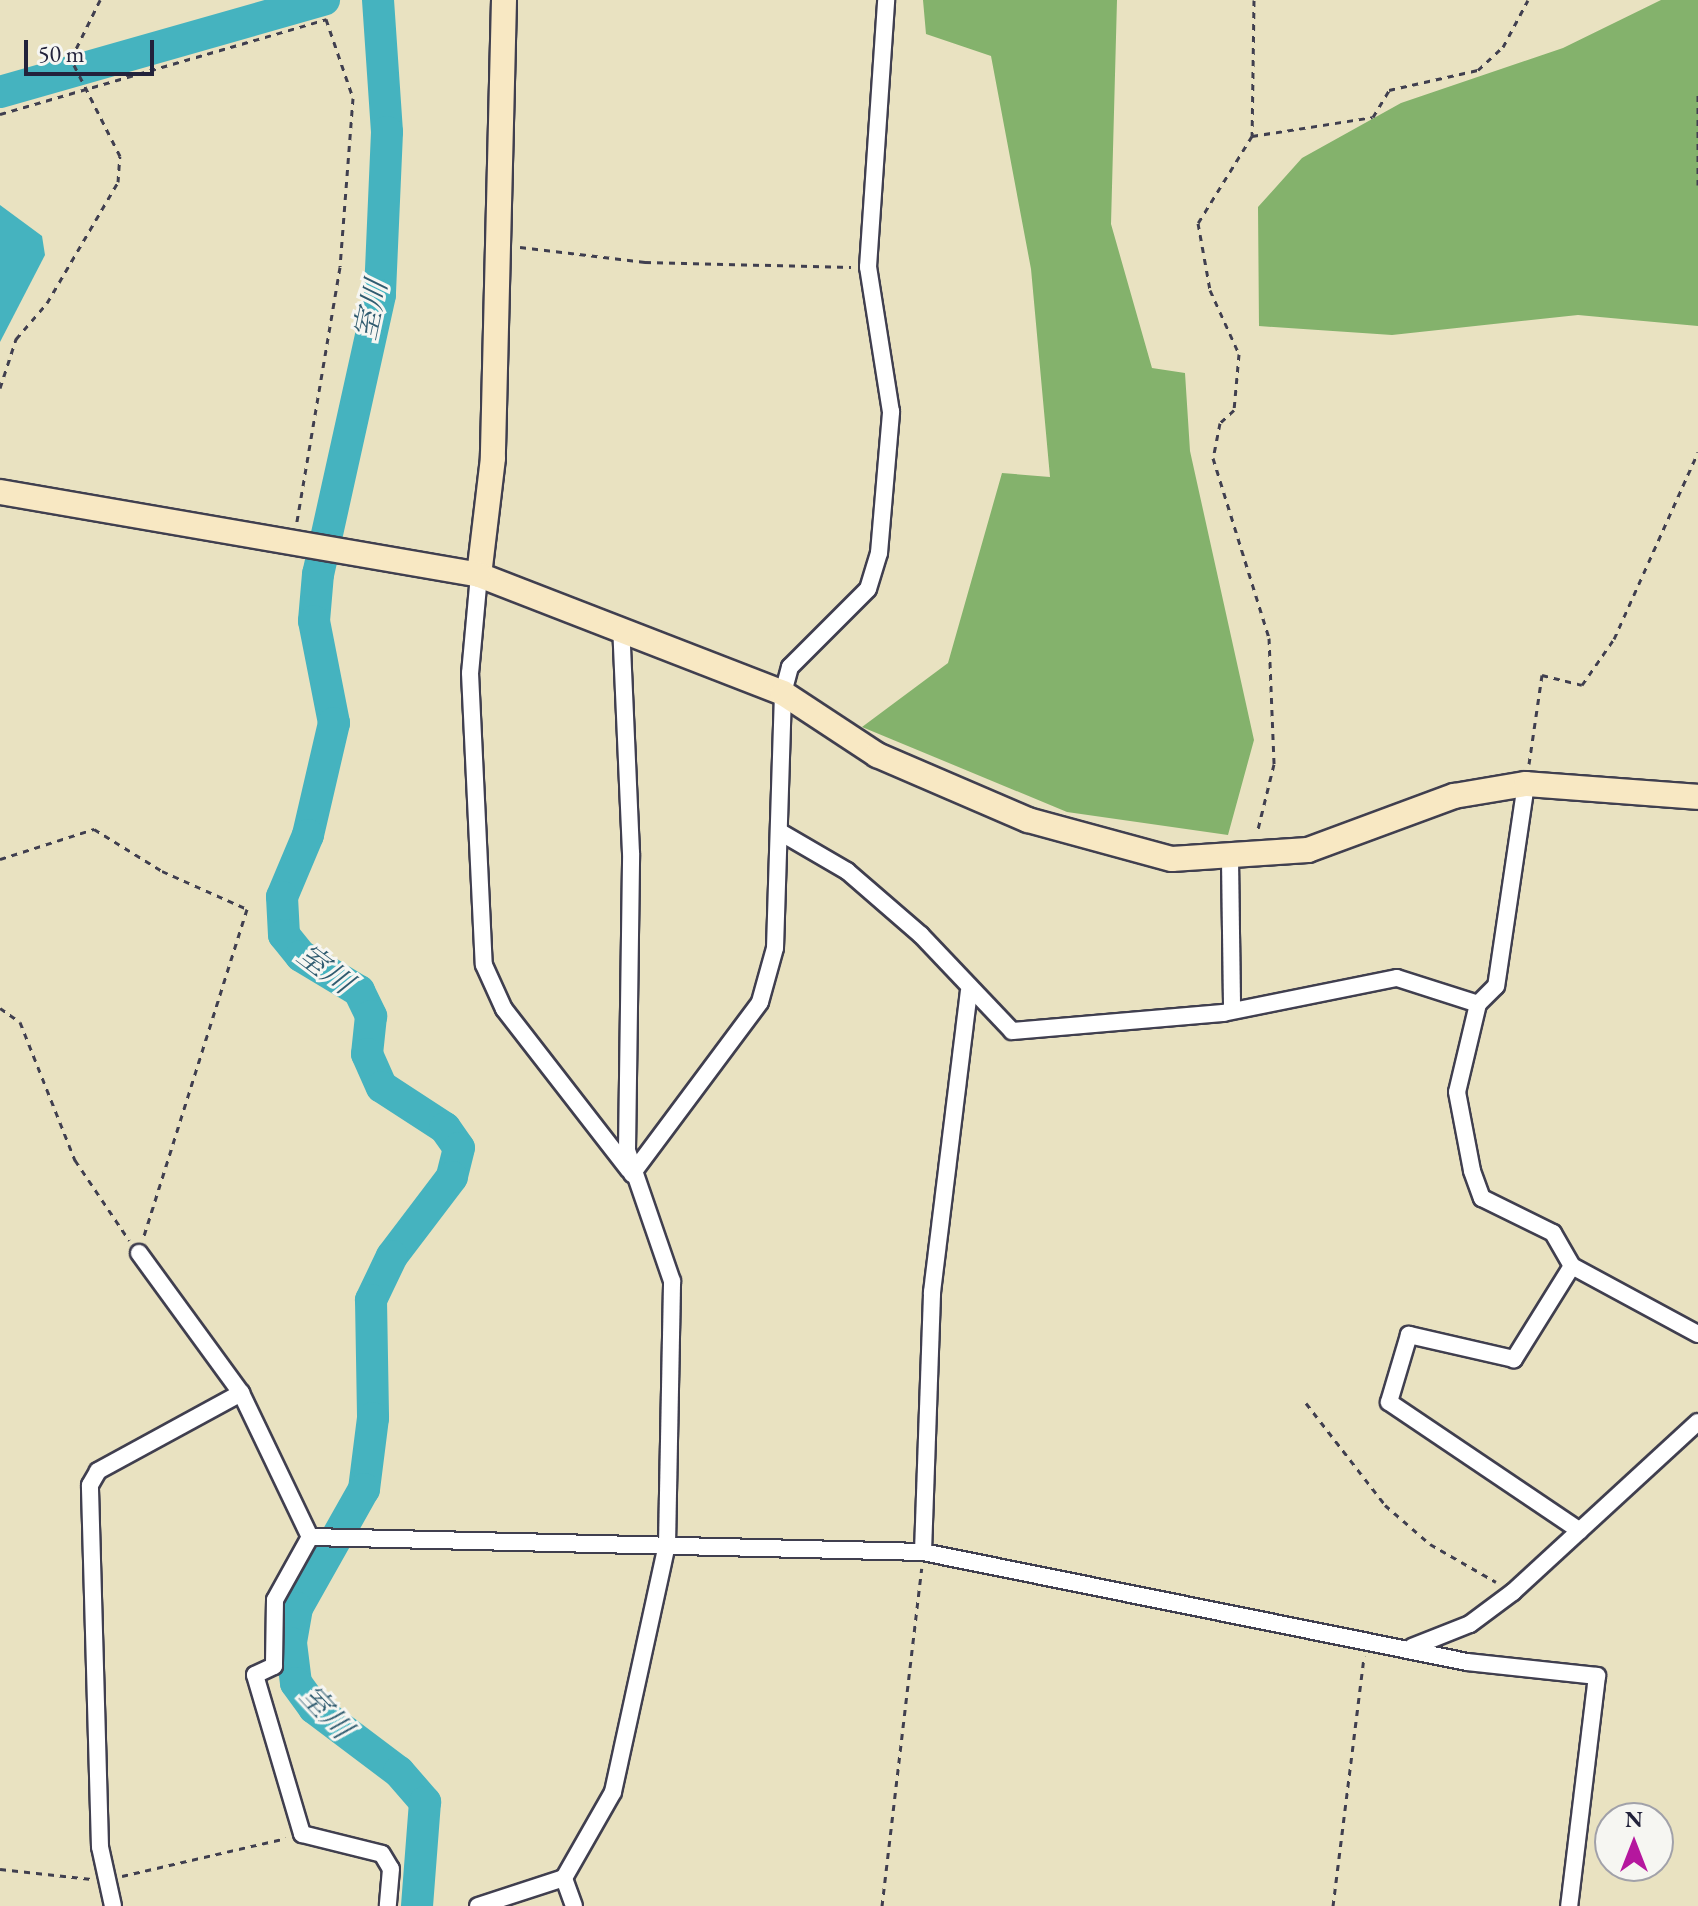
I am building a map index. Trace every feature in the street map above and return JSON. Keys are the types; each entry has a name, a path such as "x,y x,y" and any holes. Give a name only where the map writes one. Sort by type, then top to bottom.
{"street":[{"path":"478,1906 564,1878 613,1792 667,1545 672,1281 632,1174 504,1009 484,965 470,673 493,458 504,0"},
{"path":"632,1174 760,1002 775,948 783,693 790,667 868,589 879,553 891,412 868,267 886,0"},
{"path":"0,492 295,540 479,575 621,627 783,693 877,755 1028,820 1172,859 1230,860 1308,850 1454,796 1526,784 1698,797"},
{"path":"621,627 632,1174"},
{"path":"1526,784 1496,986 1478,1004 1457,1092 1472,1171 1482,1198 1553,1233 1572,1266 1698,1334"},
{"path":"780,832 847,871 921,935 969,991 1012,1031 1030,1033 1232,1009 1397,978 1478,1004"},
{"path":"1230,860 1232,1009"},
{"path":"923,1552 932,1292 969,991"},
{"path":"139,1253 241,1393 310,1537"},
{"path":"1572,1266 1514,1359 1409,1335 1389,1402 1580,1531"},
{"path":"113,1906 106,1880 90,1485 98,1471 241,1393"},
{"path":"1412,1647 1470,1624 1513,1592 1698,1422"},
{"path":"310,1537 923,1552 1366,1643 1412,1647 1467,1662 1597,1676 1569,1906"},
{"path":"310,1537 275,1600 274,1666 255,1675 302,1834 382,1854 391,1869 388,1906"},
{"path":"564,1878 574,1906"}],"path":[{"path":"0,388 16,339 47,303 118,182 120,156 82,87 71,59 100,0"},
{"path":"1254,0 1252,136 1198,223 1210,290 1239,354 1234,410 1220,423 1213,458 1269,638 1274,764 1256,839"},
{"path":"1252,136 1373,117 1389,90 1478,70 1503,47 1528,0"},
{"path":"0,114 82,87 326,19 353,98 340,267 295,540"},
{"path":"1698,95 1698,185"},
{"path":"496,245 645,262 868,267"},
{"path":"1526,784 1542,675 1582,685 1614,639 1698,452"},
{"path":"0,859 94,829 162,871 247,909 139,1253"},
{"path":"0,1008 20,1022 75,1160 139,1253"},
{"path":"1306,1403 1385,1505 1430,1544 1513,1592"},
{"path":"882,1906 923,1552"},
{"path":"1333,1906 1366,1643"},
{"path":"0,1869 106,1880 302,1834"}],"green space":[{"path":"923,0 1117,0 1111,224 1152,368 1185,373 1190,451 1254,740 1228,835 1067,812 862,727 948,663 1002,473 1050,477 1031,269 991,56 926,34"},
{"path":"1661,0 1698,0 1698,326 1578,315 1392,335 1259,326 1258,207 1302,158 1401,103 1563,48"}],"water":[{"path":"0,205 42,236 45,255 0,342"}],"waterway":[{"path":"0,92 324,0"},
{"name":"室川","path":"378,0 387,132 380,295 318,574 314,621 334,723 308,835 282,897 284,935 301,956 359,991 371,1016 367,1054 382,1087 445,1128 459,1148 452,1177 392,1256 371,1300 373,1418 364,1489 297,1608 291,1643 296,1683 314,1708 399,1772 425,1802 417,1906"}]}
